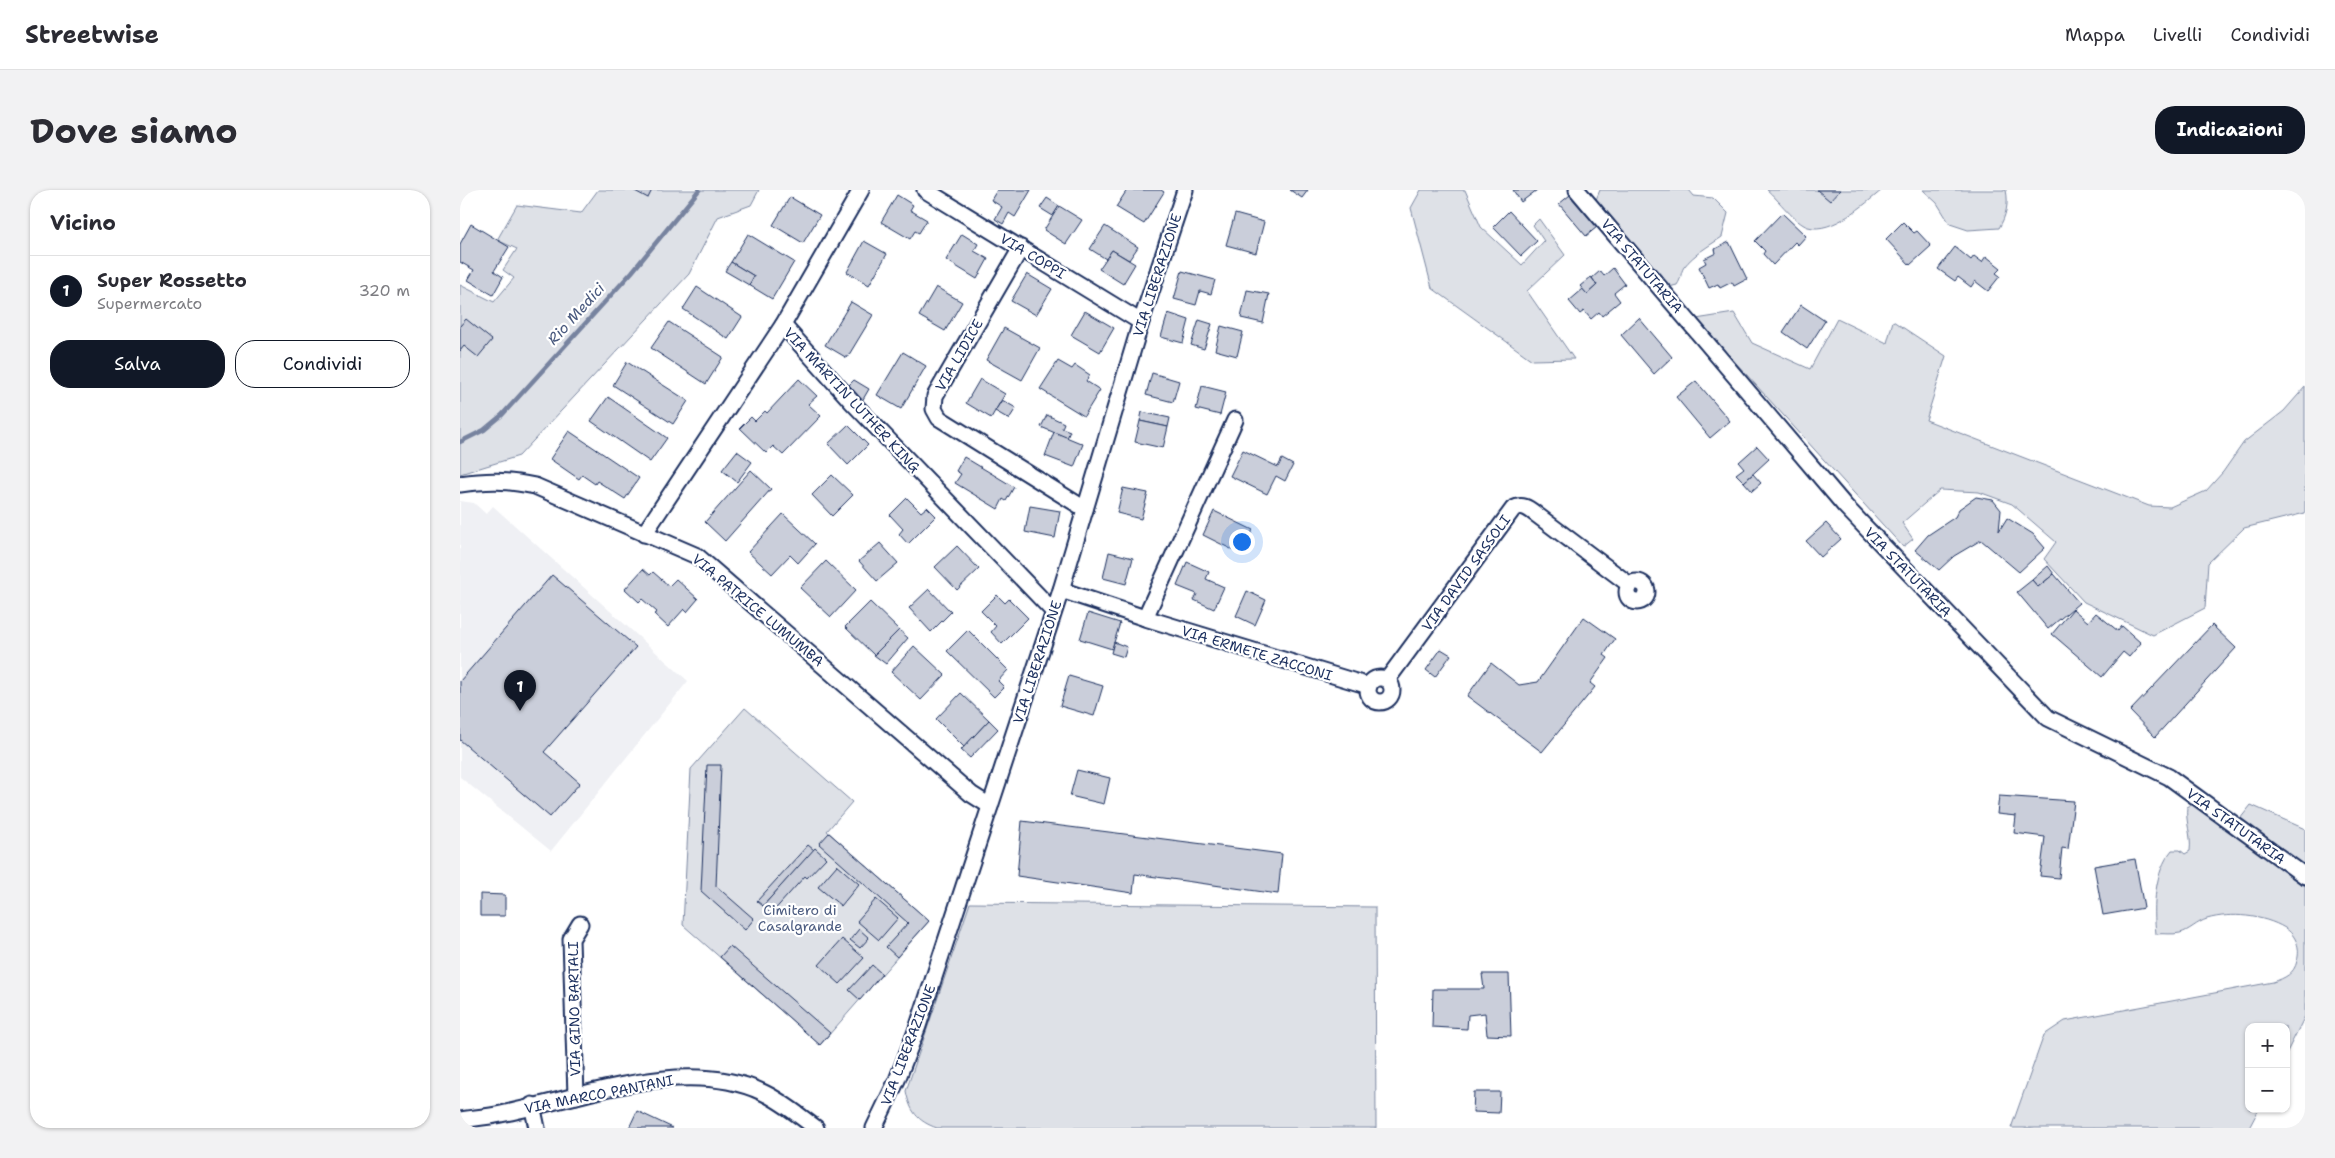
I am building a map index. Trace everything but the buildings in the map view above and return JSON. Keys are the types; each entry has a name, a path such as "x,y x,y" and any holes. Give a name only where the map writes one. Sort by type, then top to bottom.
{"street":[{"path":"783,325 861,190"},
{"name":"VIA COPPI","path":"925,190 1141,322"},
{"name":"VIA LIBERAZIONE","path":"874,1128 897,1080 918,1026 1061,590 1141,322 1185,190"},
{"name":"VIA STATUTARIA","path":"1582,192 1845,506 2048,718 2169,777 2305,876"},
{"name":"VIA LIDICE","path":"1020,248 935,396 934,409 939,418 1085,509"},
{"name":"VIA MARTIN LUTHER KING","path":"644,534 783,325 852,402 1053,611"},
{"path":"1145,618 1235,420"},
{"name":"VIA PATRICE LUMUMBA","path":"460,484 510,480 535,486 692,554 703,561 970,794 990,806"},
{"name":"VIA DAVID SASSOLI","path":"1368,686 1377,678 1387,680 1509,515 1518,506 1524,506 1537,515 1630,585"},
{"name":"VIA ERMETE ZACCONI","path":"1061,590 1145,618 1368,686"},
{"name":"VIA GINO BARTALI","path":"576,1096 572,939 580,924"},
{"name":"VIA MARCO PANTANI","path":"460,1120 502,1114 576,1096 658,1080 692,1077 732,1082 761,1091 780,1101 816,1128"},
{"path":"532,1106 537,1128"}],"shaded area":[{"path":"460,501 474,503 486,514 493,506 688,681 551,851 460,777"}],"green space":[{"path":"598,190 759,190 751,205 718,217 689,274 519,456 460,474 460,285 494,302 514,278 503,270 517,249 497,240 517,205 581,213"},
{"path":"1421,190 1465,190 1481,227 1522,265 1544,241 1533,225 1539,219 1565,255 1527,291 1574,359 1532,360 1432,288 1411,208"},
{"path":"1600,190 1689,190 1694,196 1713,198 1728,213 1722,237 1688,262 1677,285 1665,288 1595,202"},
{"path":"1767,190 1882,190 1848,216 1827,226 1817,228 1803,225"},
{"path":"1923,190 2006,190 2007,205 2005,214 1999,228 1968,230 1950,224 1937,203"},
{"path":"1734,313 1752,343 1810,369 1837,319 1887,343 1893,321 1946,356 1926,420 2149,506 2170,507 2206,491 2223,472 2244,442 2284,411 2305,387 2305,513 2244,528 2208,563 2205,608 2153,635 2084,602 2044,559 2056,542 2012,504 1979,492 1940,490 1902,523 1913,539 1903,547 1696,319"},
{"name":"Cimitero di Casalgrande","path":"745,708 852,802 827,831 929,921 820,1045 683,925 691,769"},
{"path":"2191,805 2200,807 2232,829 2251,805 2305,829 2305,1016 2290,1046 2290,1023 2245,1023 2245,1113 2257,1113 2249,1128 2011,1128 2044,1035 2065,1021 2273,982 2285,977 2294,969 2298,956 2295,938 2285,928 2267,920 2236,915 2216,917 2203,920 2180,933 2156,934 2155,901 2161,868 2172,850 2180,850 2185,854 2190,851 2187,807"},
{"path":"970,903 1375,907 1376,1128 937,1128 924,1122 912,1110 906,1091"}],"waterway":[{"name":"Rio Medici","path":"460,442 484,430 502,415 632,272 699,190"}],"place":[{"name":"Super Rossetto","path":"520,711"}]}
